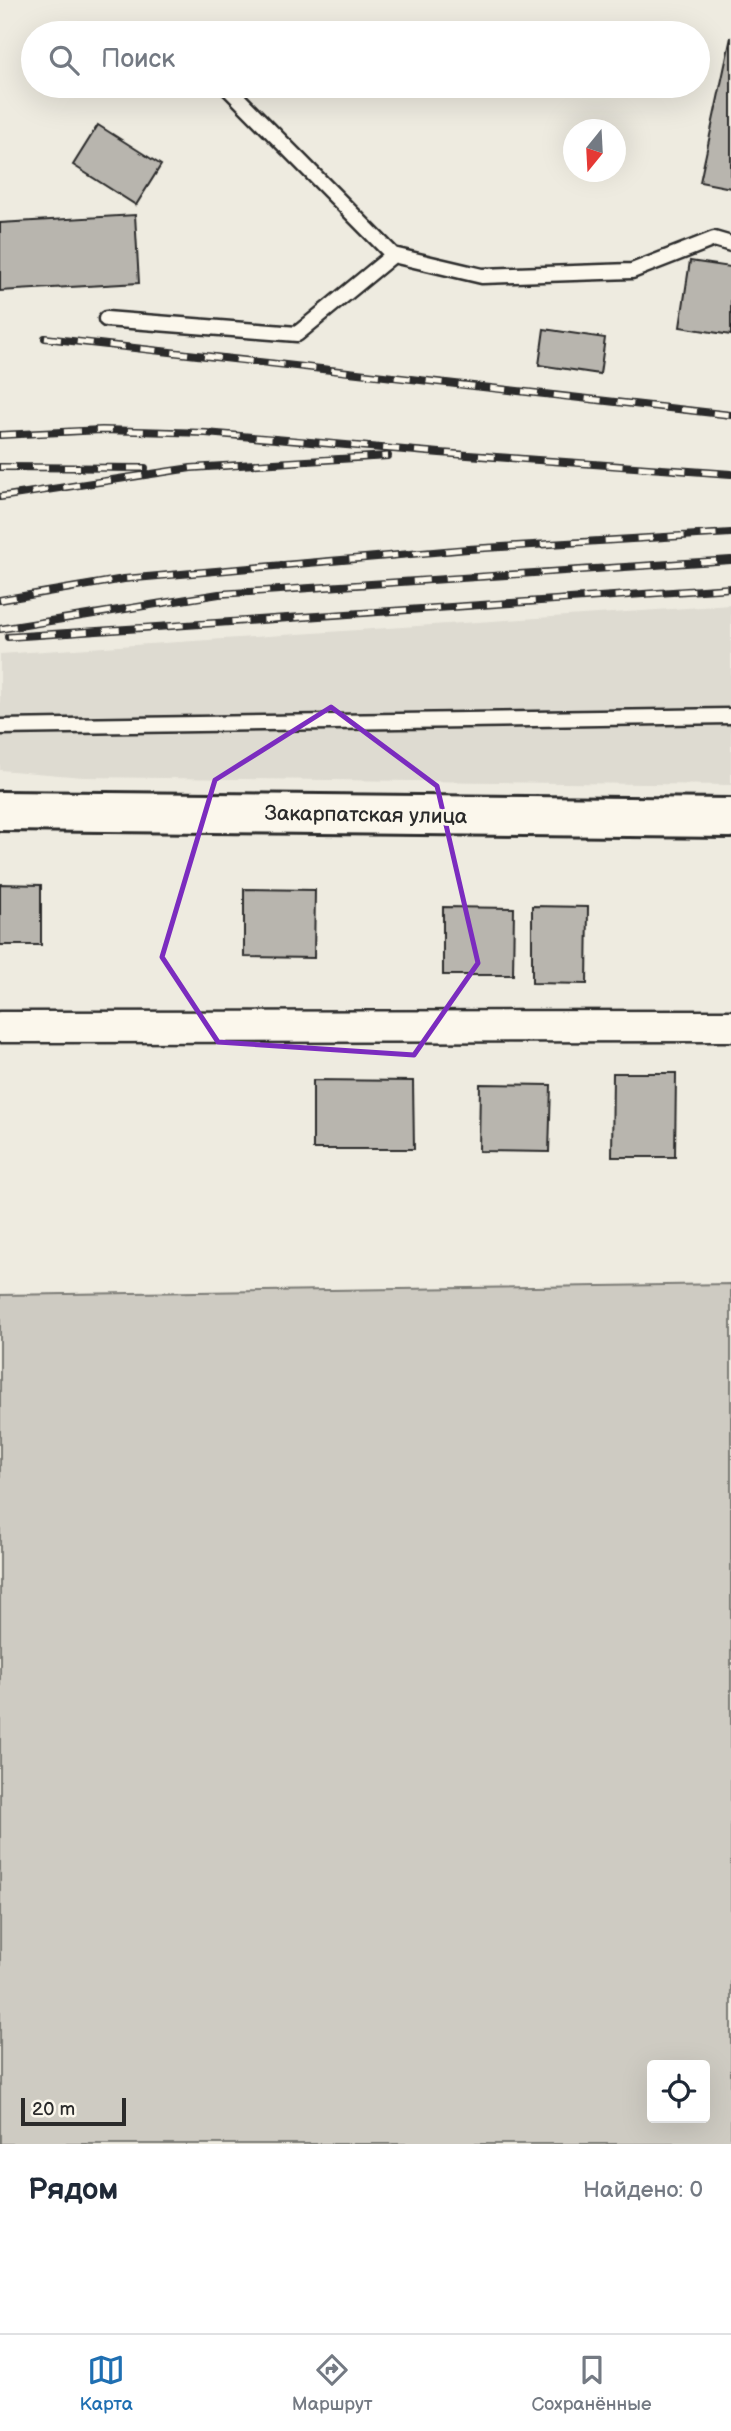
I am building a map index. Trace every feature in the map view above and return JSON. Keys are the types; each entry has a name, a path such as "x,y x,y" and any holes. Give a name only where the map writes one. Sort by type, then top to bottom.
{"street":[{"name":"Закарпатская улица","path":"0,811 731,818"},
{"path":"0,1027 731,1026"}],"lane":[{"path":"238,98 393,255 482,276 632,271 714,239 731,244"},
{"path":"106,320 297,334 393,255"},
{"path":"0,727 731,716"}],"highlighted area":[{"path":"331,707 437,786 478,963 414,1055 218,1042 162,957 215,780"}],"shaded area":[{"path":"731,605 731,785 83,777 0,770 0,654"},
{"path":"731,1284 731,2144 0,2144 0,1295"}],"building":[{"path":"731,37 731,188 700,182"},
{"path":"98,125 161,165 136,205 73,165"},
{"path":"135,215 139,283 0,291 0,223"},
{"path":"690,261 731,267 731,335 680,327"},
{"path":"544,329 605,338 600,374 539,365"},
{"path":"0,884 41,885 41,945 0,945"},
{"path":"244,889 315,890 314,958 244,957"},
{"path":"532,906 588,907 587,984 532,983"},
{"path":"443,907 514,908 513,975 443,975"},
{"path":"613,1073 676,1073 675,1157 612,1157"},
{"path":"313,1080 413,1081 414,1149 313,1149"},
{"path":"480,1084 551,1085 549,1152 479,1151"}],"railway":[{"path":"45,338 731,415"},
{"path":"0,435 102,430 206,433 731,474"},
{"path":"0,497 191,468 388,456"},
{"path":"0,467 145,468"},
{"path":"0,600 124,579 468,549 731,533"},
{"path":"0,629 219,594 731,560"},
{"path":"8,637 731,588"}]}
